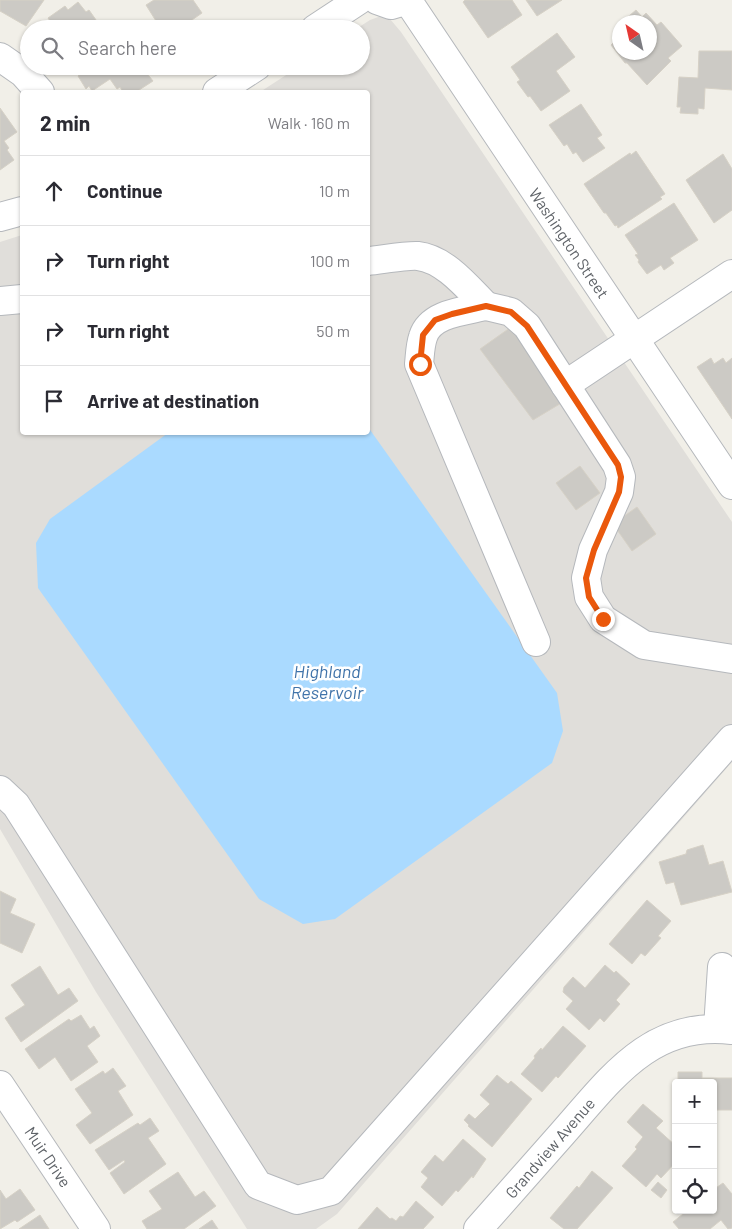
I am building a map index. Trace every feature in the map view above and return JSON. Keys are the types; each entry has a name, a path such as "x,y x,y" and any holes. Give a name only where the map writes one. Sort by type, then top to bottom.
{"street":[{"path":"329,20 359,0"},
{"name":"Washington Street","path":"377,0 391,5 408,0 732,485"},
{"path":"0,57 20,71"},
{"path":"25,75 38,90"},
{"path":"220,90 243,75"},
{"path":"0,217 20,212"},
{"path":"370,262 418,256 436,262 457,277 486,306"},
{"path":"565,385 634,340 726,286"},
{"path":"0,301 20,299"},
{"path":"536,642 420,364 423,335 435,320 486,306 511,312 527,326 618,465 621,477 619,492 594,550 586,578 589,597 603,619 644,645 732,658"},
{"path":"0,790 16,805 258,1185 297,1200 331,1191 732,739"},
{"path":"722,967 725,1029"},
{"name":"Grandview Avenue","path":"478,1229 621,1067 663,1040 686,1032 725,1029"},
{"name":"Muir Drive","path":"0,1085 96,1229"}],"shaded area":[{"path":"381,16 390,19 401,32 732,522 732,762 337,1214 316,1229 247,1229 96,992 0,829 0,242 20,236 20,435 370,435 370,90 263,90 286,75 370,75 370,20"}],"water":[{"name":"Highland Reservoir","path":"370,430 557,693 563,731 552,763 335,919 303,924 259,899 38,588 36,543 50,519 165,435 370,435"}],"building":[{"path":"0,0 44,0 30,20 20,20 20,23 0,11"},
{"path":"154,0 193,0 202,13 192,20 155,20 146,5"},
{"path":"465,0 512,0 522,15 488,38 463,2"},
{"path":"526,0 562,0 537,16"},
{"path":"78,2 86,12 89,10 96,20 49,20 48,18 65,6 68,10"},
{"path":"636,10 640,15 630,15"},
{"path":"661,22 682,46 668,58 671,61 647,85 623,60 657,60 657,25"},
{"path":"557,33 575,57 556,71 570,91 541,111 517,82 520,80 511,67"},
{"path":"699,51 732,51 732,90 705,88 704,109 698,108 698,114 680,113 681,107 677,107 679,77 698,78"},
{"path":"148,75 153,81 139,90 122,90 120,87 117,89 110,79 91,90 89,86 86,89 78,76"},
{"path":"581,104 602,135 597,138 605,148 583,162 576,152 573,154 567,144 564,146 549,125"},
{"path":"0,108 17,132 4,141 9,148 7,150 14,160 0,170"},
{"path":"636,151 665,194 660,197 662,199 618,228 604,213 584,184 630,153 631,155"},
{"path":"723,154 732,169 732,210 714,223 686,180"},
{"path":"674,203 698,240 670,258 674,263 664,270 661,265 647,274 638,262 639,260 635,255 638,254 625,235"},
{"path":"514,325 568,399 533,420 480,349"},
{"path":"711,358 714,364 723,358 726,363 732,358 732,419 697,367"},
{"path":"580,466 600,493 576,510 556,483"},
{"path":"637,507 656,534 632,551 613,524"},
{"path":"703,845 709,865 723,861 732,892 681,905 674,882 666,884 659,862 686,854 687,850"},
{"path":"0,891 16,899 10,913 35,924 22,953 0,943"},
{"path":"647,900 671,921 658,936 661,938 645,956 641,953 632,964 609,944"},
{"path":"605,965 614,973 616,971 630,984 616,1000 620,1004 604,1022 600,1018 589,1030 566,1009 573,1001 563,992 564,987 573,977 585,988"},
{"path":"40,966 58,995 69,988 78,1001 21,1042 5,1018 25,1005 11,985"},
{"path":"81,1015 90,1029 94,1026 100,1036 87,1046 98,1062 71,1081 55,1057 39,1069 25,1049 69,1019 71,1021"},
{"path":"563,1026 586,1046 558,1078 556,1076 542,1092 521,1074 541,1048 542,1050"},
{"path":"113,1068 126,1086 118,1091 133,1115 90,1144 76,1125 92,1113 75,1089 103,1071 105,1074"},
{"path":"678,1072 702,1072 702,1078 732,1078 732,1110 717,1110 717,1079 678,1079"},
{"path":"497,1075 508,1084 511,1081 532,1099 492,1147 468,1126 464,1120 469,1114 475,1119 490,1104 480,1095"},
{"path":"643,1104 663,1121 656,1128 672,1142 672,1166 661,1178 657,1174 646,1187 622,1166 637,1149 635,1147 643,1137 627,1122"},
{"path":"150,1118 159,1131 148,1138 166,1164 124,1194 110,1173 125,1162 124,1160 109,1170 95,1150 138,1123 140,1125"},
{"path":"463,1139 486,1159 473,1178 472,1176 458,1192 456,1190 442,1206 421,1187 428,1178 421,1172 435,1155 443,1162"},
{"path":"592,1171 613,1188 577,1229 564,1229 550,1218 577,1186 579,1188"},
{"path":"178,1172 195,1197 204,1191 216,1206 184,1229 147,1229 142,1221 162,1209 149,1191"},
{"path":"658,1182 667,1190 661,1198 651,1190"},
{"path":"723,1183 732,1194 732,1228 728,1229 721,1220 710,1229 679,1229 673,1222 683,1214 717,1214 717,1187"},
{"path":"20,1189 35,1210 17,1222 15,1220 0,1229 0,1190 6,1199"},
{"path":"416,1201 434,1217 423,1229 358,1229 377,1207 390,1219 392,1218 396,1221 400,1216 403,1217"},
{"path":"40,1215 49,1229 19,1229"},
{"path":"212,1220 218,1229 199,1229"}],"route":[{"path":"420,364 423,335 435,320 486,306 511,312 527,326 618,465 621,477 619,492 594,550 586,578 589,597 603,619"}]}
